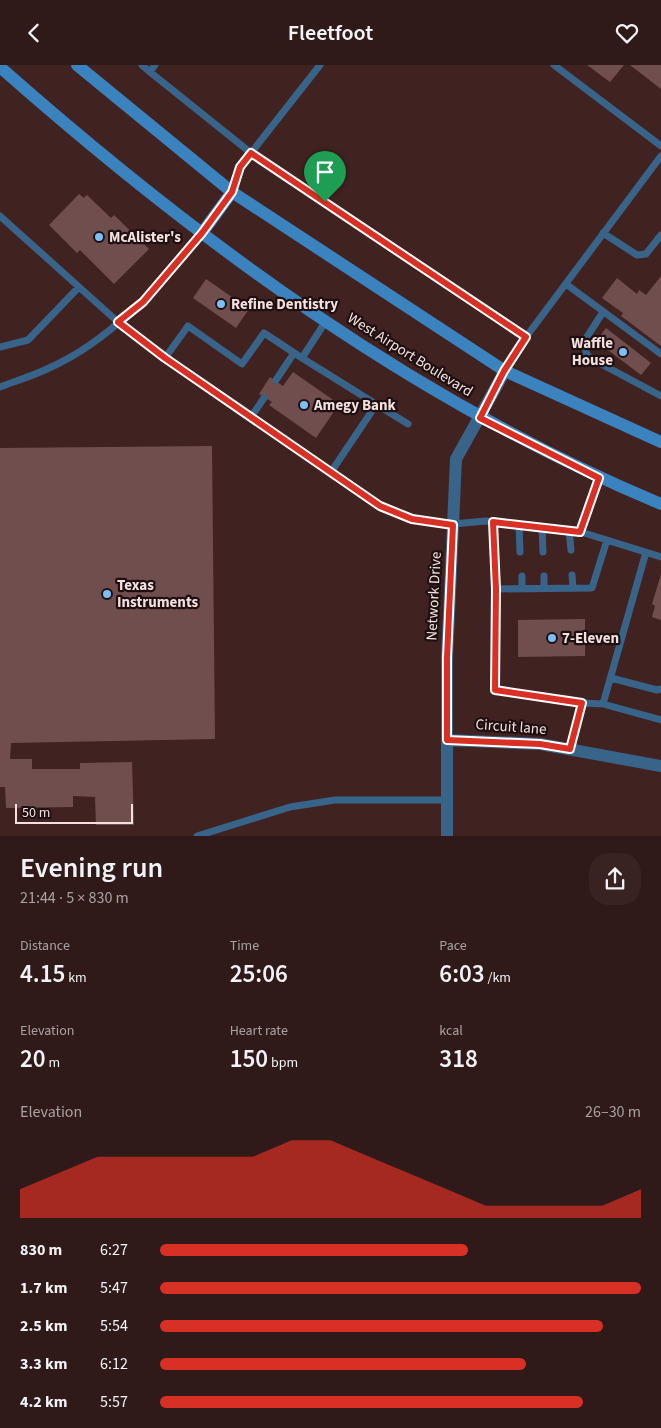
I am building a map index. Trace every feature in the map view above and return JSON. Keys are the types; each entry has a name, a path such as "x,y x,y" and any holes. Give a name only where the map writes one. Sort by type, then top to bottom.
{"main road":[{"path":"77,65 232,192 504,371 661,442"},
{"name":"West Airport Boulevard","path":"0,67 202,233 283,294 480,418 599,478 661,503"},
{"path":"202,233 232,192"}],"street":[{"name":"Network Drive","path":"447,835 447,658 456,459 504,371"},
{"name":"Circuit lane","path":"447,740 540,744 661,766"}],"lane":[{"path":"142,65 251,153 526,337"},
{"path":"150,71 155,65"},
{"path":"232,192 240,167 320,65"},
{"path":"554,65 661,146"},
{"path":"504,371 526,337 661,156"},
{"path":"0,216 118,322 165,358 388,509 412,519 453,525 493,522 569,530 661,557"},
{"path":"0,387 48,368 92,343 143,302 202,233"},
{"path":"603,233 637,255 646,254 661,235"},
{"path":"566,284 661,353"},
{"path":"0,347 28,339 79,287"},
{"path":"603,312 585,340 586,353 590,358 661,396"},
{"path":"302,358 326,321"},
{"path":"165,358 188,326 242,364 264,333 408,424"},
{"path":"276,380 294,353"},
{"path":"251,417 264,398"},
{"path":"331,472 376,405"},
{"path":"580,532 599,478"},
{"path":"493,522 496,589 495,690 603,705 661,719"},
{"path":"519,525 520,552"},
{"path":"542,527 543,552"},
{"path":"569,530 571,550"},
{"path":"496,589 592,588 607,540"},
{"path":"603,705 646,552"},
{"path":"572,575 572,588"},
{"path":"522,576 522,589"},
{"path":"544,577 544,589"},
{"path":"611,678 657,690 661,689"},
{"path":"570,749 582,703"},
{"path":"197,835 290,807 335,800 447,800"}],"building":[{"path":"587,65 624,65 610,82"},
{"path":"630,65 661,65 661,89"},
{"name":"McAlister's","path":"79,194 84,198 87,195 111,218 114,215 149,249 114,284 80,250 77,253 49,225"},
{"path":"661,276 661,346 621,316 623,313 602,298 617,278 637,294 639,290 646,295"},
{"name":"Refine Dentistry","path":"206,279 249,309 236,328 193,298"},
{"name":"Waffle House","path":"606,328 651,363 641,375 596,341"},
{"name":"Amegy Bank","path":"293,372 339,404 316,438 269,405 272,402 259,394 270,377 283,386"},
{"name":"Texas Instruments","path":"212,446 215,739 11,743 10,759 32,759 32,769 80,769 80,763 132,762 134,825 96,825 95,797 73,796 73,807 6,808 5,787 0,787 0,448"},
{"path":"661,574 661,620 652,617 655,606 652,604"},
{"name":"7-Eleven","path":"585,619 585,656 518,657 518,620"}],"place":[{"name":"McAlister's","path":"99,237"},
{"name":"Refine Dentistry","path":"221,304"},
{"name":"Waffle House","path":"623,352"},
{"name":"Amegy Bank","path":"304,405"},
{"name":"Texas Instruments","path":"107,594"},
{"name":"7-Eleven","path":"552,638"}],"route":[{"path":"251,153 325,202 526,337 504,371 480,418 599,478 580,532 493,522 496,589 495,690 582,703 570,749 540,744 447,740 447,658 453,525 412,519 380,506 165,358 118,322 143,302 170,273 202,233 232,192 240,167 251,153"}]}
